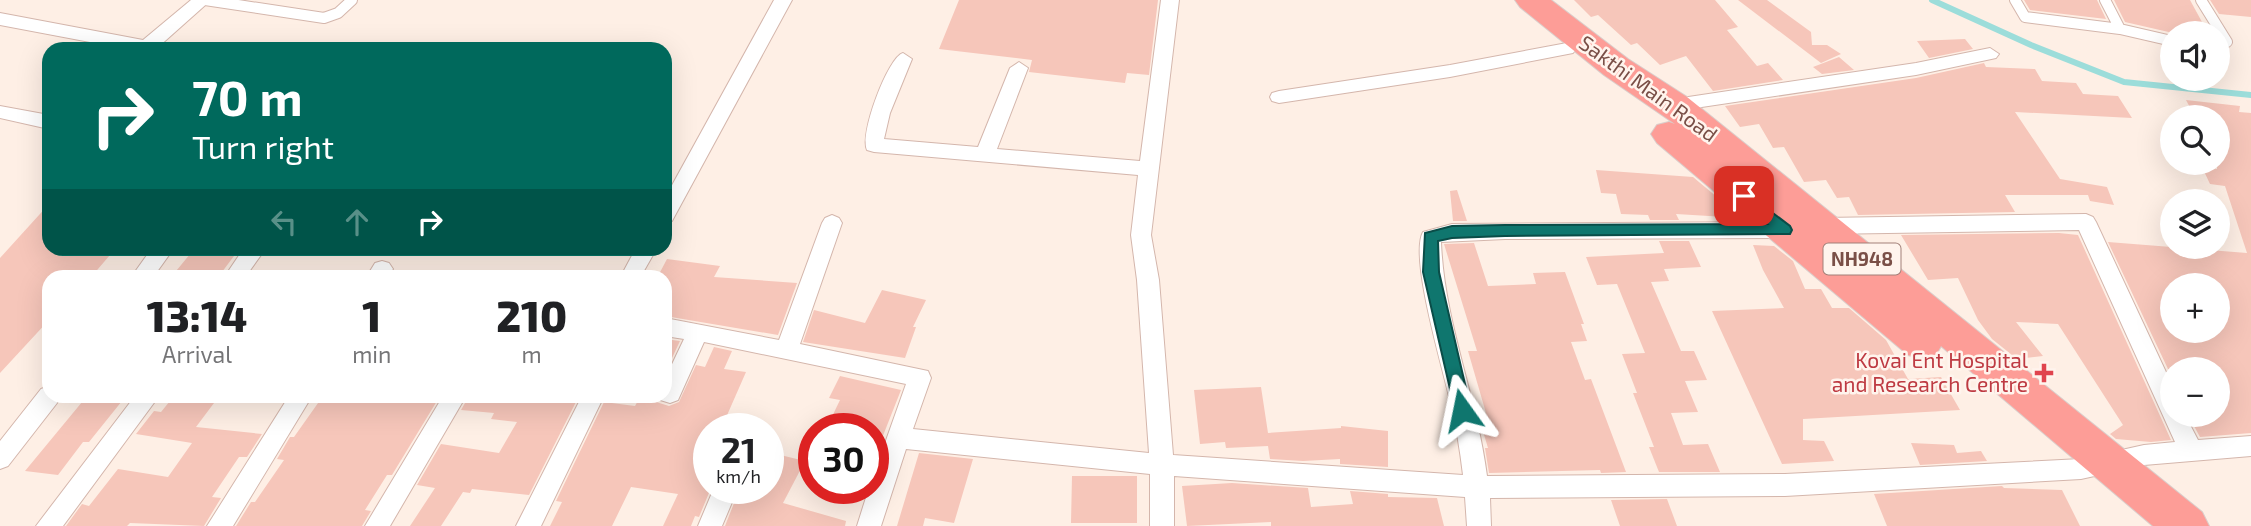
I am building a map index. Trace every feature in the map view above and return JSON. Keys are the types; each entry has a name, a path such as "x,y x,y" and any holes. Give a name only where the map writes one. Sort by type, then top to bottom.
{"highway":[{"name":"NH948","path":"1530,1 1567,49 1785,230 2094,466 2150,526"},
{"name":"Sakthi Main Road","path":"1530,1 1616,67 1675,106 1823,226 2094,466 2186,526"}],"street":[{"path":"152,42 204,0"},
{"path":"672,203 783,0"},
{"path":"1162,526 1162,465 1148,280 1141,235 1147,169 1170,0"},
{"path":"0,19 115,42"},
{"path":"1279,97 1451,71 1567,49"},
{"path":"1675,106 1916,69 1990,54"},
{"path":"903,59 883,110 874,145 1147,169"},
{"path":"985,155 1019,68"},
{"path":"0,112 42,121"},
{"path":"1823,226 2085,222 2160,384"},
{"path":"787,349 832,223"},
{"path":"1479,526 1478,487 1431,272 1430,237 1452,232 1785,230"},
{"path":"147,270 158,256"},
{"path":"672,328 787,349 920,378 869,526"},
{"path":"672,389 698,332"},
{"path":"0,459 44,403"},
{"path":"48,526 143,403"},
{"path":"219,526 297,403"},
{"path":"377,526 451,403"},
{"path":"528,526 590,403"},
{"path":"2179,427 2190,451"},
{"path":"898,438 1162,465 1478,487 1784,485 2094,466 2144,455 2251,446"},
{"path":"710,526 719,504"}],"lane":[{"path":"204,0 324,18 338,13 352,0"},
{"path":"2015,0 2025,18 2120,29 2160,38"},
{"path":"2105,0 2120,29"},
{"path":"2201,0 2214,21"}],"building":[{"path":"959,0 1158,0 1149,75 1127,73 1125,83 1029,72 1032,60 939,49"},
{"path":"1574,0 1715,0 1738,27 1727,30 1757,66 1768,63 1783,80 1713,91 1686,56 1660,65 1637,43 1631,45 1598,15 1591,17"},
{"path":"1738,0 1767,0 1811,32 1812,45 1827,45 1841,54 1821,63"},
{"path":"2024,0 2097,0 2106,19 2030,10"},
{"path":"2114,0 2190,0 2201,21 2160,21 2160,30 2125,22"},
{"path":"2210,0 2251,0 2251,17 2219,14"},
{"path":"1965,39 1973,49 1929,58 1917,41"},
{"path":"1839,57 1854,70 1822,74 1813,67"},
{"path":"1984,63 1986,67 2035,69 2042,81 2076,83 2083,94 2118,96 2132,118 2015,112 2060,179 2107,187 2114,205 2090,201 2088,195 2005,195 2015,212 1858,215 1849,197 1837,198 1826,180 1804,182 1784,147 1773,148 1759,124 1740,127 1725,106 1916,78"},
{"path":"2186,100 2240,106 2239,112 2251,113 2251,433 2200,437 2195,427 2230,427 2230,357 2162,357 2108,242 2160,246 2160,259 2230,259 2230,252 2247,253 2230,201 2230,189 2210,184 2206,175 2230,175 2230,105 2189,105"},
{"path":"1596,170 1693,177 1742,218 1676,214 1679,220 1650,220 1648,215 1621,214 1616,194 1601,193"},
{"path":"1457,190 1467,221 1453,221 1450,191"},
{"path":"42,212 42,256 109,256 97,270 42,270 42,328 0,373 0,258"},
{"path":"1901,235 2078,235 2160,416 2160,427 2165,427 2171,440 2151,442 2116,439 2110,434 2123,425 2058,324 2016,322 2043,356 2017,359 1992,339 1978,320 1958,278 1928,280"},
{"path":"1659,241 1689,241 1701,267 1664,269 1669,281 1651,282 1681,351 1694,351 1707,380 1685,381 1698,412 1671,413 1683,445 1708,444 1720,472 1659,472 1649,447 1654,447 1633,393 1637,393 1622,354 1645,353 1617,284 1597,285 1586,257 1664,253"},
{"path":"1474,243 1488,286 1536,284 1533,273 1565,272 1584,324 1581,324 1587,341 1571,342 1585,380 1591,379 1626,472 1601,473 1600,470 1489,473 1485,448 1488,448 1480,421 1488,420 1468,351 1477,351 1444,244"},
{"path":"1753,245 1774,246 1793,261 1805,289 1821,289 1832,308 1849,308 1886,340 1908,379 1941,377 1960,410 1803,419 1803,440 1824,441 1834,461 1782,464 1712,311 1784,308"},
{"path":"188,256 234,256 224,270 177,270"},
{"path":"667,259 720,266 714,277 797,283 778,335 672,317 672,270 661,270"},
{"path":"882,290 926,300 913,327 916,327 905,358 803,342 814,310 865,323"},
{"path":"672,340 680,341 672,358"},
{"path":"714,347 732,351 724,369 746,372 728,413 693,413 693,504 704,504 699,517 695,516 691,526 663,526 678,494 631,487 612,526 550,526 562,502 556,501 604,403 635,406 637,403 659,403 669,406 679,402 696,365 705,367"},
{"path":"840,376 901,390 889,420 889,413 834,413 840,400 829,398"},
{"path":"1261,387 1268,433 1341,426 1388,431 1388,467 1340,464 1340,459 1270,459 1268,446 1226,448 1225,442 1200,444 1194,390"},
{"path":"81,403 120,403 89,442 83,442 58,475 25,471"},
{"path":"168,403 214,403 196,427 262,434 247,457 239,457 212,497 221,498 204,526 130,523 127,526 66,526 82,504 89,506 118,469 168,477 192,443 136,434 154,411 161,412"},
{"path":"318,403 436,403 392,475 387,475 365,510 371,511 362,526 236,526 284,460 277,459 290,437 294,437"},
{"path":"465,403 575,403 529,495 472,489 470,493 463,492 441,526 410,526 435,488 417,485 441,444 499,453 517,422 491,419 494,413 461,410"},
{"path":"1911,443 1954,445 1957,453 1981,451 1987,461 1920,465"},
{"path":"919,453 973,459 954,523 925,518 923,526 897,526"},
{"path":"784,456 798,459 798,474 784,501"},
{"path":"1072,476 1137,476 1137,523 1071,523"},
{"path":"1232,483 1308,488 1311,507 1353,504 1350,491 1388,494 1388,497 1437,498 1444,526 1271,526 1271,522 1187,526 1182,486"},
{"path":"2002,486 2062,490 2080,526 1887,526 1874,494"},
{"path":"1667,499 1677,526 1620,526 1611,500"},
{"path":"784,503 846,521 845,526 725,526 734,504"}],"waterway":[{"path":"1932,0 2031,45 2124,82 2251,95"}],"place":[{"name":"Kovai Ent Hospital and Research Centre","path":"2044,373"}],"route":[{"path":"1462,410 1431,272 1430,237 1452,232 1785,230 1744,196"}]}
